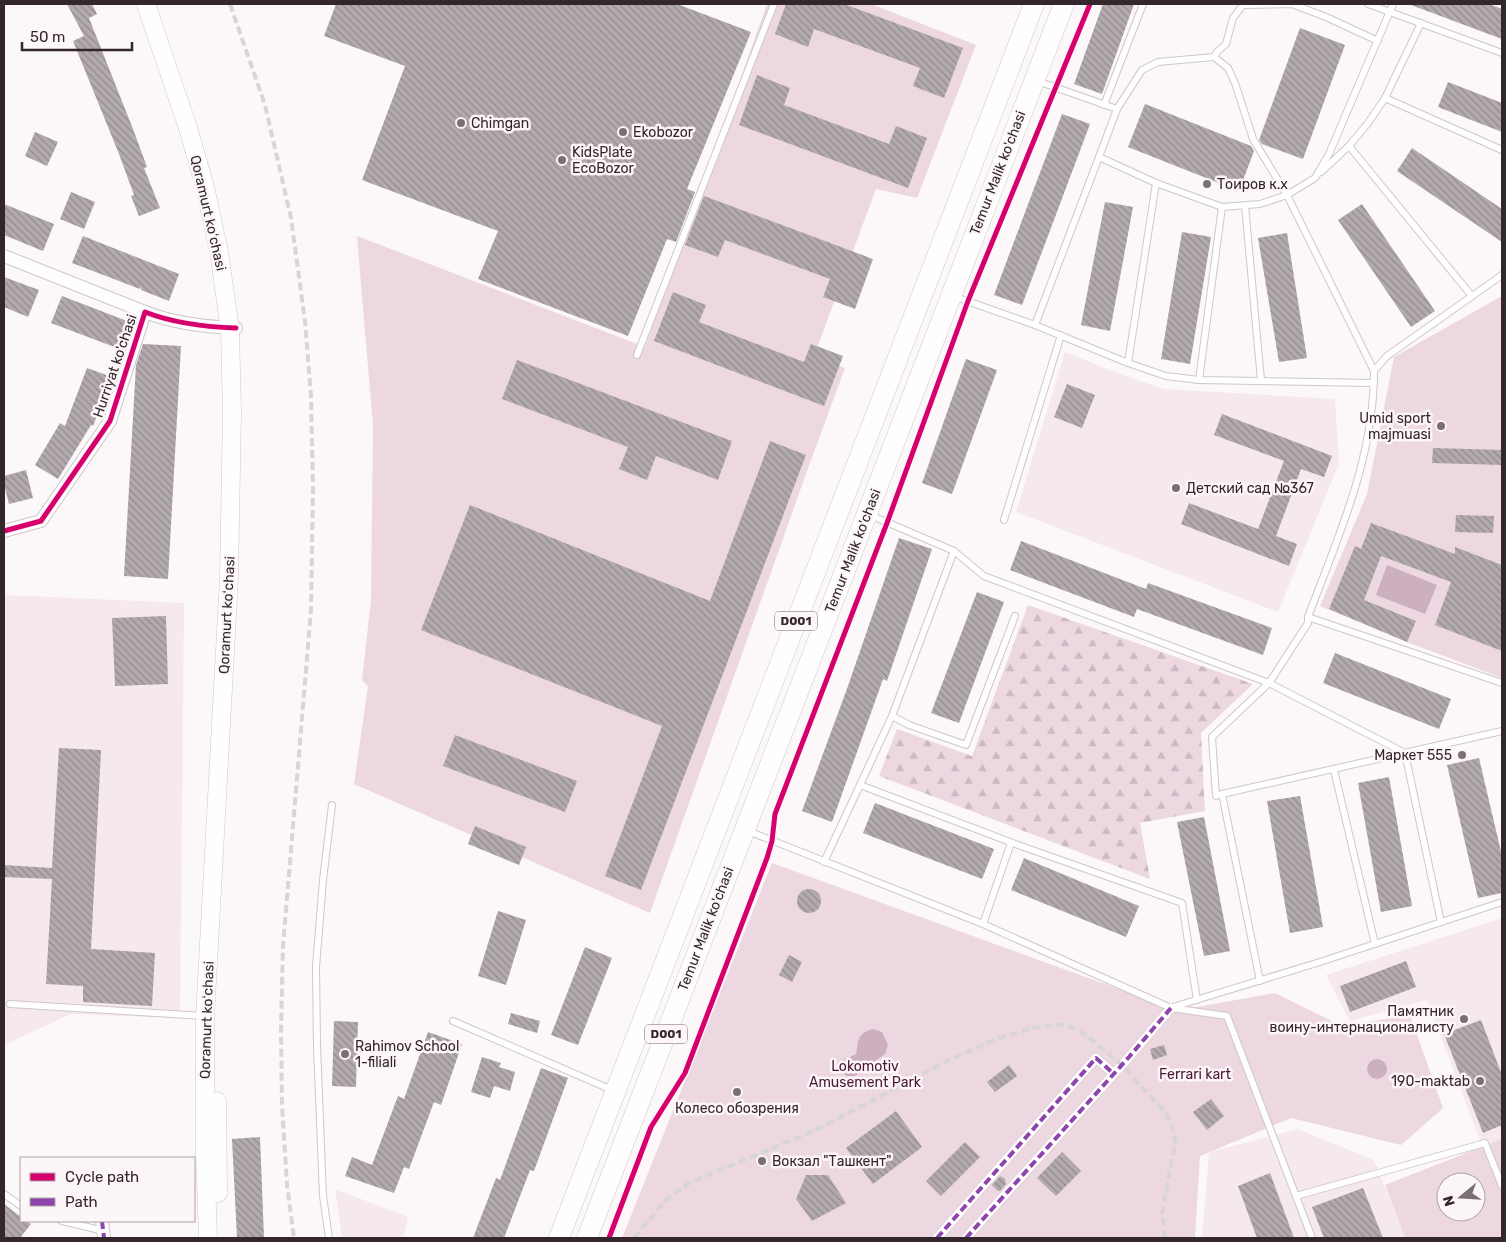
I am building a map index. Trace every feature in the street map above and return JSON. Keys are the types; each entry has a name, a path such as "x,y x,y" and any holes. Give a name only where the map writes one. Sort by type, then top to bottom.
{"highway":[{"name":"Temur Malik ko'chasi","path":"559,1238 1034,4"},
{"name":"Temur Malik ko'chasi","path":"587,1238 1064,4"},
{"path":"804,602 829,614"},
{"path":"754,729 780,740"}],"main road":[{"name":"Qoramurt koʻchasi","path":"146,4 188,128 205,186 233,328 229,578 205,1016 204,1153 208,1238"},
{"name":"Qoramurt koʻchasi","path":"153,4 193,126 218,215 233,328 239,411 236,578 216,1048 220,1238"}],"street":[{"path":"4,256 145,312"},
{"name":"Hurriyat ko'chasi","path":"4,531 41,521 110,421 145,312 158,317 233,328"},
{"path":"966,1238 1129,1058 1171,1008"},
{"path":"936,1238 1096,1058 1114,1074"}],"lane":[{"path":"637,355 774,4"},
{"path":"1104,105 1143,4"},
{"path":"1214,58 1226,44 1233,18 1243,5 1292,4 1378,41"},
{"path":"1368,4 1502,53"},
{"path":"1315,178 1330,154 1393,4"},
{"path":"1099,157 1156,183 1222,207 1245,206 1274,200 1287,195 1315,178 1349,146 1368,123 1385,98 1421,23"},
{"path":"1035,325 1117,109 1142,70 1158,62 1214,58 1228,68 1235,83 1253,139 1287,195 1374,371 1374,397 1370,430 1357,485 1352,503 1308,618 1308,623 1269,682 1212,737 1216,796 1502,731"},
{"path":"1034,80 1117,109"},
{"path":"1385,98 1502,150"},
{"path":"1349,146 1471,295"},
{"path":"1128,363 1156,183"},
{"path":"1245,206 1261,380"},
{"path":"1199,380 1222,207"},
{"path":"1374,371 1386,356 1502,275"},
{"path":"951,295 1035,325 1128,363 1166,376 1199,380 1374,383"},
{"path":"1004,520 1061,335"},
{"path":"867,514 954,551 984,576 1269,682 1405,753"},
{"path":"824,862 892,716 954,551"},
{"path":"892,716 909,725 966,745 1015,616"},
{"path":"1308,618 1502,683"},
{"path":"1405,753 1441,922"},
{"path":"1334,770 1375,944"},
{"path":"860,785 1011,843 1182,902 1198,1000"},
{"path":"1222,794 1260,981"},
{"path":"328,1238 323,1196 316,967 323,880 332,805"},
{"path":"744,830 982,924 1171,1008 1227,1016 1312,1238"},
{"path":"982,924 1011,843"},
{"path":"1171,1008 1502,902"},
{"path":"10,1004 205,1016"},
{"path":"453,1021 615,1092"},
{"path":"1296,1196 1485,1143 1502,1184"},
{"path":"4,1194 20,1205"},
{"path":"67,1222 103,1230"}],"shaded area":[{"name":"Детский сад №367","path":"1065,352 1164,389 1335,399 1339,464 1278,612 1016,512"},
{"path":"1387,565 1437,585 1425,614 1376,595"},
{"path":"4,595 184,603 180,1018 71,1014 4,1045"},
{"name":"190-maktab","path":"1502,918 1502,1140 1483,1148 1427,1000 1350,1021 1326,975"},
{"path":"873,1029 882,1032 888,1045 885,1054 855,1076 846,1076 842,1069 843,1060 856,1054 861,1035"},
{"path":"1377,1059 1384,1062 1387,1069 1384,1076 1377,1079 1370,1076 1367,1069 1370,1062"},
{"path":"1298,1129 1374,1160 1405,1238 1202,1238 1209,1153"},
{"path":"335,1189 408,1217 403,1238 342,1238"}],"green space":[{"path":"767,4 871,4 976,45 917,198 876,189 814,356 845,368 650,913 354,784 368,686 362,680 371,600 373,426 357,236 645,347"},
{"name":"Umid sport majmuasi","path":"1502,296 1502,678 1320,606 1367,494 1394,357"},
{"path":"1028,605 1253,684 1201,733 1205,811 1140,823 1150,879 879,776 897,729 972,756"},
{"name":"Lokomotiv Amusement Park","path":"772,863 1171,1008 1191,1008 1275,993 1342,1026 1410,1015 1443,1108 1401,1145 1291,1118 1200,1156 1195,1238 622,1238"},
{"path":"1502,1139 1502,1238 1405,1238 1385,1185"}],"building":[{"path":"67,4 92,4 97,14 89,18 133,129 147,167 144,168 160,208 139,216 131,196 134,195 119,154 73,41 84,36"},
{"path":"336,4 677,4 751,32 687,189 695,192 676,242 667,239 628,336 478,279 498,231 362,180 405,66 324,36"},
{"path":"786,4 844,4 963,48 944,98 913,86 920,68 814,29 808,47 775,34"},
{"path":"1103,4 1134,4 1102,94 1074,84"},
{"path":"1489,4 1502,9 1502,39 1411,5"},
{"path":"1300,28 1345,45 1303,159 1262,144 1259,140"},
{"path":"757,75 790,88 784,105 889,144 896,126 927,138 908,188 739,125"},
{"path":"1448,82 1502,103 1502,132 1438,107"},
{"path":"1145,104 1251,146 1254,151 1239,191 1128,147"},
{"path":"1062,114 1090,124 1022,305 994,295"},
{"path":"35,132 58,142 47,166 25,156"},
{"path":"1412,148 1502,209 1502,242 1397,171"},
{"path":"71,192 95,202 84,229 60,219"},
{"path":"704,196 873,259 855,309 823,297 830,279 725,240 718,257 685,245"},
{"path":"1105,202 1133,207 1110,331 1081,325"},
{"path":"4,204 54,224 43,251 4,235"},
{"path":"1362,204 1435,311 1411,327 1338,220"},
{"path":"1182,232 1211,237 1190,364 1161,359"},
{"path":"1287,233 1307,358 1279,362 1258,238"},
{"path":"83,236 179,274 169,301 141,290 141,286 140,289 72,263"},
{"path":"4,277 39,290 28,317 4,307"},
{"path":"673,292 706,305 699,322 804,362 811,344 843,356 824,406 654,341"},
{"path":"62,296 127,321 117,348 51,323"},
{"path":"143,344 181,346 168,579 124,576 136,365"},
{"path":"966,359 997,370 952,494 922,483"},
{"path":"517,360 732,441 718,480 656,456 647,480 619,469 628,447 502,399"},
{"path":"87,368 112,377 93,426 91,425 58,479 35,465 60,423 65,426"},
{"path":"1067,384 1095,395 1082,428 1054,417"},
{"path":"1222,414 1332,456 1324,477 1301,469 1276,536 1297,544 1289,566 1181,524 1189,503 1258,529 1284,461 1214,435"},
{"path":"770,441 806,455 641,890 605,876 662,726 421,630 470,505 710,601"},
{"path":"1433,448 1502,450 1502,465 1432,463"},
{"path":"26,470 33,498 9,504 4,476"},
{"path":"1456,515 1494,516 1493,533 1455,532"},
{"path":"1371,523 1455,554 1455,547 1502,565 1502,651 1435,625 1451,582 1381,556 1364,600 1416,621 1407,642 1329,609 1355,546 1361,549"},
{"path":"899,538 932,549 887,681 883,679 832,822 802,811"},
{"path":"1021,541 1146,589 1148,583 1272,628 1263,655 1137,609 1134,617 1010,570"},
{"path":"977,592 1004,602 959,723 931,713"},
{"path":"166,616 168,684 115,686 112,618"},
{"path":"1335,653 1451,699 1439,729 1323,683"},
{"path":"455,735 577,781 565,812 443,766"},
{"path":"59,748 101,750 91,949 155,953 152,1006 83,1002 83,986 46,984 52,879 4,877 4,865 52,868"},
{"path":"1479,758 1502,856 1502,893 1478,898 1447,765"},
{"path":"1389,777 1412,906 1381,912 1358,783"},
{"path":"1300,796 1323,927 1290,933 1267,801"},
{"path":"875,803 994,849 982,879 863,833"},
{"path":"1204,817 1230,951 1204,956 1177,822"},
{"path":"475,826 526,847 519,865 468,844"},
{"path":"1024,858 1139,906 1126,937 1011,890"},
{"path":"809,889 818,892 821,901 818,910 809,913 800,910 797,901 800,892"},
{"path":"498,911 526,920 506,985 478,976"},
{"path":"585,947 612,958 578,1045 551,1035"},
{"path":"789,955 802,962 792,982 779,975"},
{"path":"1406,961 1416,987 1350,1012 1340,986"},
{"path":"511,1013 540,1021 537,1033 508,1024"},
{"path":"1481,1020 1502,1075 1502,1125 1483,1133 1444,1034"},
{"name":"Rahimov School 1-filiali","path":"334,1021 358,1022 356,1087 332,1086"},
{"path":"428,1032 462,1044 441,1105 434,1102 409,1169 404,1167 394,1193 345,1176 352,1157 372,1165 398,1096 404,1099"},
{"path":"1164,1045 1167,1055 1153,1060 1150,1049"},
{"path":"482,1057 501,1063 499,1067 515,1072 510,1091 494,1086 490,1098 471,1092"},
{"path":"1009,1065 1017,1076 995,1092 987,1082"},
{"path":"541,1068 568,1078 534,1171 530,1170 504,1238 473,1238 496,1178 500,1180"},
{"path":"1211,1099 1224,1116 1207,1130 1193,1112"},
{"path":"896,1111 922,1147 873,1184 846,1148"},
{"path":"260,1137 264,1238 237,1238 232,1139"},
{"path":"965,1142 980,1157 941,1196 926,1181"},
{"path":"1062,1152 1081,1171 1056,1196 1037,1178"},
{"path":"1270,1173 1294,1238 1257,1238 1238,1186"},
{"path":"806,1175 828,1175 846,1203 812,1221 796,1199"},
{"path":"1000,1176 1005,1179 1006,1184 998,1191 992,1185"},
{"path":"1363,1188 1383,1238 1324,1238 1312,1207"},
{"path":"4,1204 20,1216 20,1222 31,1224 20,1238 4,1238"}],"railway":[{"path":"230,4 265,105 291,218 305,321 311,396 313,489 311,610 283,946 281,1030 282,1105 287,1185 294,1238"},
{"path":"634,1238 666,1200 689,1183 818,1129 947,1061 999,1038 1028,1029 1059,1024 1071,1027 1086,1035 1122,1065 1166,1113 1173,1129 1175,1143 1162,1213 1165,1238"}],"marked path":[{"path":"966,1238 1171,1008"},
{"path":"937,1238 1096,1058 1114,1074"},
{"path":"102,1222 104,1238"}],"cycle path":[{"path":"609,1238 651,1127 685,1073 767,858 772,841 775,814 887,523 968,301 1090,4"},
{"path":"4,531 41,521 110,421 145,312 190,324 236,328"}],"place":[{"name":"Chimgan","path":"461,123"},
{"name":"Ekobozor","path":"623,132"},
{"name":"KidsPlate EcoBozor","path":"562,160"},
{"name":"Тоиров к.х","path":"1207,184"},
{"name":"Umid sport majmuasi","path":"1441,426"},
{"name":"Детский сад №367","path":"1176,488"},
{"name":"Маркет 555","path":"1462,755"},
{"name":"Памятник воину-интернационалисту","path":"1464,1019"},
{"name":"Rahimov School 1-filiali","path":"345,1054"},
{"name":"190-maktab","path":"1480,1081"},
{"name":"Колесо обозрения","path":"737,1092"},
{"name":"Вокзал \"Ташкент\"","path":"762,1161"}],"park label":[{"name":"Ferrari kart","path":"1195,1074"}]}
